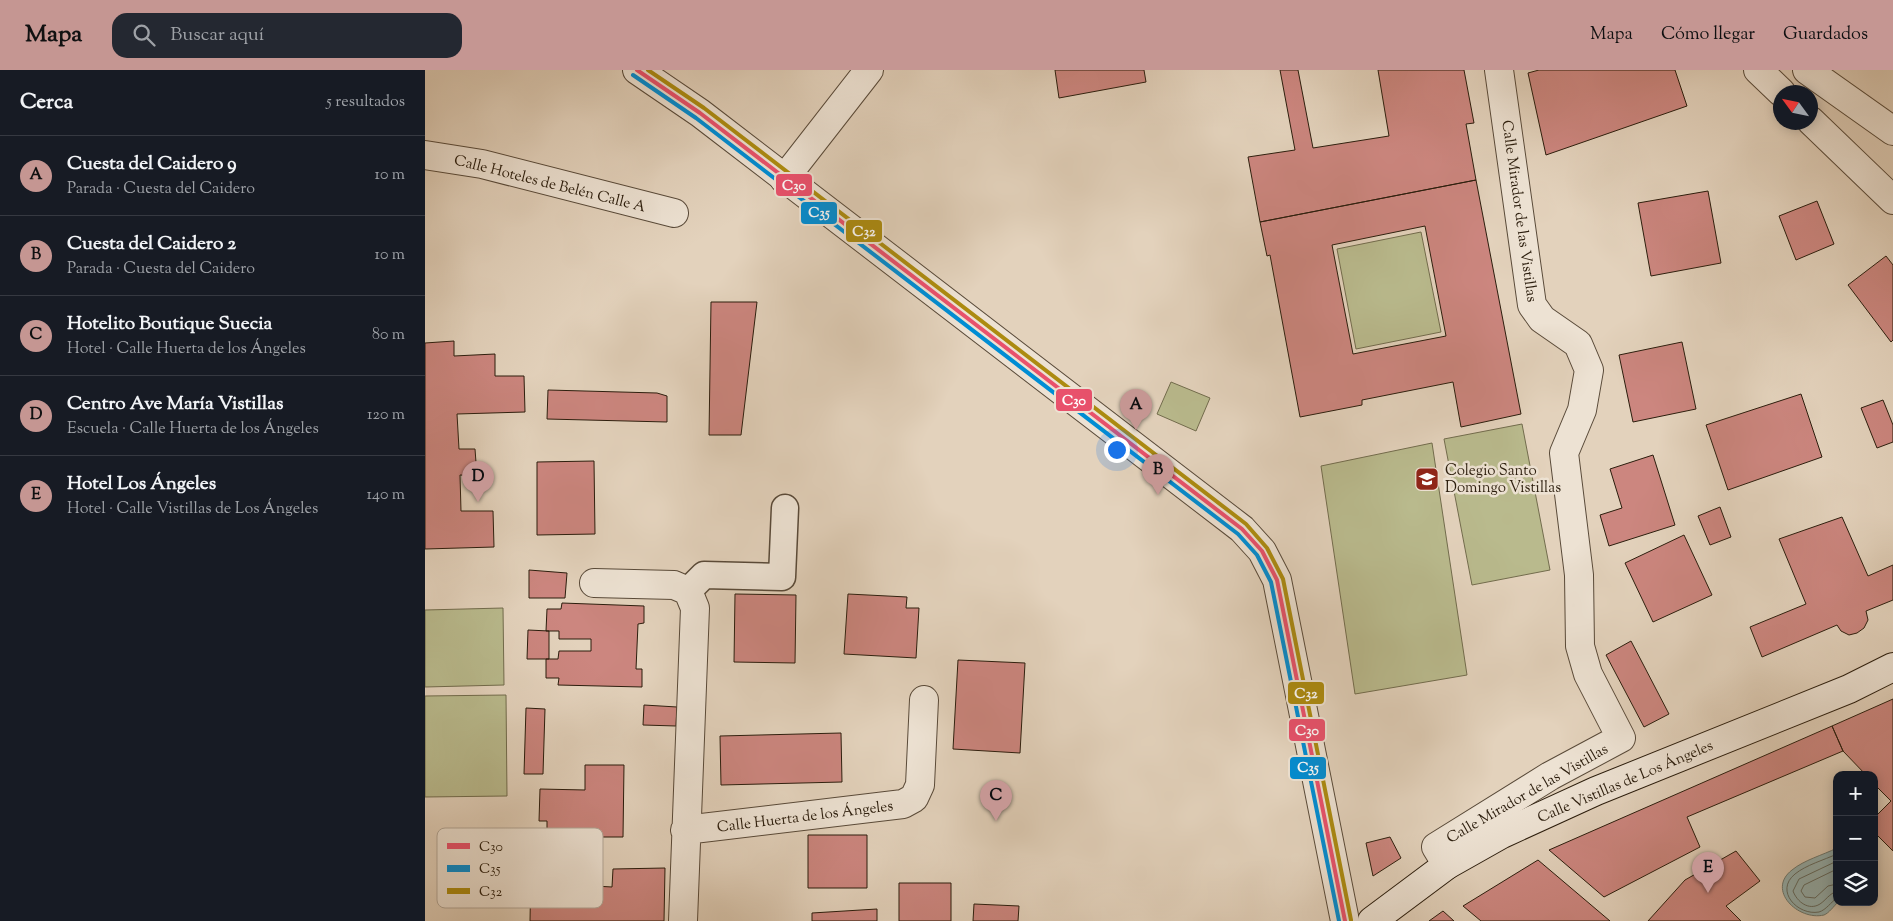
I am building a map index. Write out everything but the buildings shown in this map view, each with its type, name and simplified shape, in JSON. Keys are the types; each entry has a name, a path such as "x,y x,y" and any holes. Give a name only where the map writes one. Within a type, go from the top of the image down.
{"street":[{"path":"637,70 700,113 1242,529 1262,551 1277,580 1345,921"},
{"path":"784,179 869,70"},
{"name":"Calle Mirador de las Vistillas","path":"1447,865 1436,847 1550,776 1621,738 1588,674 1580,646 1579,575 1564,453 1582,410 1589,370 1578,344 1543,320 1532,305 1499,70"},
{"path":"1758,70 1774,85"},
{"path":"1807,70 1893,131"},
{"path":"1818,128 1893,200"},
{"name":"Calle Hoteles de Belén Calle A","path":"425,154 482,164 673,213"},
{"path":"687,591 704,575 782,577 785,508"},
{"path":"594,583 674,585 687,591 695,608 683,921"},
{"name":"Calle Vistillas de Los Ángeles","path":"1372,921 1447,865 1502,834 1596,790 1849,689 1893,667"},
{"name":"Calle Huerta de los Ángeles","path":"685,830 903,804 914,798 920,785 924,700"}],"green space":[{"path":"1421,232 1441,332 1356,349 1337,249"},
{"path":"1171,382 1210,398 1196,431 1157,414"},
{"path":"1522,424 1550,570 1472,585 1444,439"},
{"path":"1432,443 1467,675 1355,694 1321,466"},
{"path":"503,608 504,685 425,687 425,610"},
{"path":"506,695 507,796 425,797 425,696"}],"water":[{"path":"1833,850 1834,906 1824,915 1814,916 1796,909 1784,895 1782,886 1785,878 1802,863"}],"transit line":[{"name":"C30","path":"637,70 700,113 1242,529 1262,551 1277,580 1345,921"},
{"name":"C32","path":"648,70 704,108 1246,524 1267,548 1283,579 1351,920"},
{"name":"C35","path":"633,75 696,118 1238,534 1257,555 1271,582 1339,921"}],"place":[{"name":"Cuesta del Caidero 9","path":"1136,430"},
{"name":"Colegio Santo Domingo Vistillas","path":"1427,479"},
{"name":"Cuesta del Caidero 2","path":"1158,495"},
{"name":"Centro Ave María Vistillas","path":"478,502"},
{"name":"Hotelito Boutique Suecia","path":"996,821"},
{"name":"Hotel Los Ángeles","path":"1708,893"}]}
